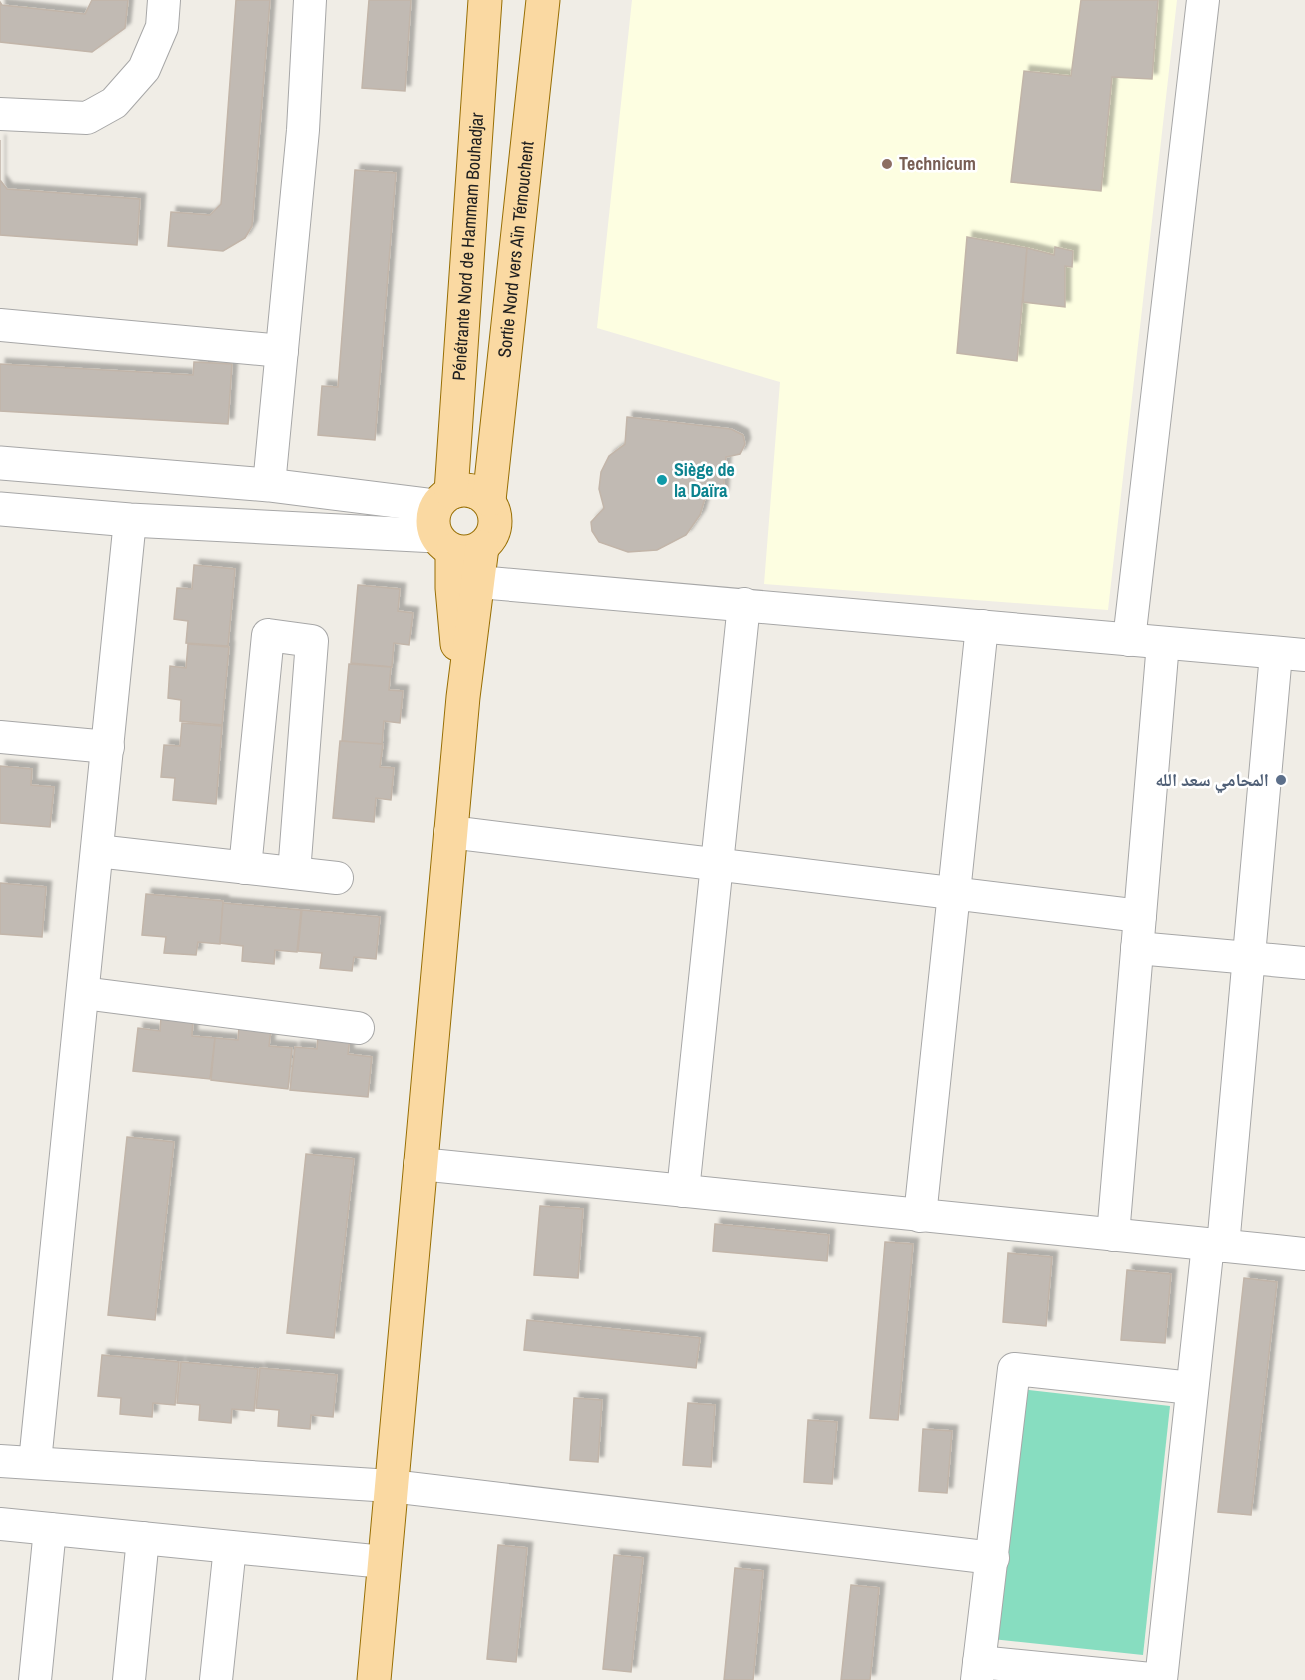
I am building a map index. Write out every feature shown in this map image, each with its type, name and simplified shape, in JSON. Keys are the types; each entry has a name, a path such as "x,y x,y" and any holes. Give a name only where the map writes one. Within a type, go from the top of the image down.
{"main road":[{"name":"Pénétrante Nord de Hammam Bouhadjar","path":"451,526 485,0"},
{"name":"Sortie Nord vers Aïn Témouchent","path":"451,526 489,541 496,525 489,500 543,0"},
{"path":"463,697 452,588 451,526 471,490 489,500"},
{"path":"374,1680 450,832 463,697 479,582 451,526"}],"street":[{"path":"0,114 87,118 114,103 144,69 162,27 164,0"},
{"path":"269,485 303,130 310,0"},
{"path":"1129,640 1203,0"},
{"path":"0,325 282,351"},
{"path":"0,463 269,485 451,526"},
{"path":"0,509 130,520 451,526"},
{"path":"35,1462 130,520"},
{"path":"479,582 1290,654 1248,957 1215,1245 1192,1388 1161,1680 978,1671 1014,1369 1192,1388"},
{"path":"683,1191 744,604"},
{"path":"920,1215 952,893 982,626"},
{"path":"245,868 268,635 312,641 294,873"},
{"path":"1113,1235 1163,643"},
{"path":"0,737 108,747"},
{"path":"450,832 1140,916"},
{"path":"97,851 337,878"},
{"path":"1137,948 1305,963"},
{"path":"83,993 358,1028"},
{"path":"420,1164 1305,1254"},
{"path":"0,1461 391,1486 993,1558"},
{"path":"0,1524 384,1562"},
{"path":"35,1680 50,1529"},
{"path":"129,1680 143,1538"},
{"path":"216,1680 230,1547"}],"shaded area":[{"name":"Technicum","path":"632,0 1177,0 1108,610 764,584 780,382 597,328"}],"green space":[{"path":"1020,1389 1170,1406 1143,1655 992,1639"}],"building":[{"path":"92,0 128,0 125,28 92,52 0,42 0,2 2,5 85,14"},
{"path":"236,0 270,0 252,226 245,238 223,251 168,246 171,212 210,215 221,204"},
{"path":"369,0 411,0 405,91 362,88"},
{"path":"1081,0 1158,0 1152,79 1112,77 1101,191 1011,182 1024,71 1071,76"},
{"path":"355,170 396,173 375,440 318,435 322,386 338,387"},
{"path":"0,180 7,189 140,199 137,245 0,235"},
{"path":"967,237 1027,248 1017,361 957,353"},
{"path":"1055,247 1073,251 1072,267 1065,266 1065,307 1023,302 1027,248 1054,255"},
{"path":"194,362 232,364 228,424 0,411 0,364 193,375"},
{"name":"Siège de la Daïra","path":"627,417 731,429 743,435 745,444 740,454 726,457 723,495 706,495 700,515 686,535 657,550 628,552 599,542 592,531 591,522 604,508 599,489 601,472 609,456 625,444"},
{"path":"194,565 235,569 228,646 186,643 188,621 174,619 177,588 192,589"},
{"path":"358,585 400,589 398,611 413,613 409,645 394,643 392,667 351,663"},
{"path":"188,644 229,647 222,725 180,721 181,700 168,698 170,666 186,668"},
{"path":"349,664 391,667 389,690 403,691 400,723 384,721 382,745 342,741"},
{"path":"182,723 222,726 216,804 173,800 175,778 161,777 164,745 180,746"},
{"path":"340,741 383,744 380,767 394,768 391,800 376,798 374,822 333,818"},
{"path":"0,766 32,769 31,785 54,787 50,827 0,823"},
{"path":"0,883 46,887 42,937 0,934"},
{"path":"146,894 223,901 220,944 198,942 196,955 164,953 166,937 142,935"},
{"path":"223,903 301,910 297,952 275,950 274,964 242,961 243,946 220,943"},
{"path":"302,910 380,917 376,959 354,957 352,971 320,968 322,953 298,951"},
{"path":"161,1017 193,1020 192,1036 215,1038 210,1079 133,1071 138,1028 160,1031"},
{"path":"239,1026 271,1030 269,1046 292,1048 288,1089 211,1080 215,1038 238,1040"},
{"path":"318,1035 350,1038 348,1054 372,1057 368,1097 290,1090 295,1047 317,1049"},
{"path":"127,1137 174,1142 155,1320 108,1315"},
{"path":"306,1154 354,1159 334,1338 287,1333"},
{"path":"540,1206 583,1209 578,1278 534,1275"},
{"path":"715,1224 829,1235 827,1261 713,1251"},
{"path":"885,1242 913,1244 898,1420 870,1418"},
{"path":"1008,1253 1052,1257 1046,1326 1003,1322"},
{"path":"1127,1270 1171,1274 1165,1343 1121,1340"},
{"path":"1244,1278 1277,1282 1251,1515 1218,1512"},
{"path":"527,1320 700,1338 696,1368 524,1350"},
{"path":"102,1355 179,1362 175,1405 153,1403 152,1417 120,1414 121,1398 98,1396"},
{"path":"181,1362 258,1369 254,1411 232,1409 231,1423 199,1420 200,1405 177,1403"},
{"path":"260,1368 337,1375 333,1417 311,1415 310,1429 278,1426 279,1410 256,1408"},
{"path":"574,1398 602,1400 598,1462 570,1460"},
{"path":"688,1403 715,1405 711,1467 683,1465"},
{"path":"808,1420 837,1422 832,1484 804,1482"},
{"path":"923,1429 952,1431 947,1493 919,1491"},
{"path":"498,1545 527,1548 516,1662 487,1659"},
{"path":"614,1555 643,1558 631,1672 603,1669"},
{"path":"735,1568 763,1571 753,1680 724,1680"},
{"path":"851,1585 879,1588 870,1680 841,1680"}],"place":[{"name":"Technicum","path":"887,164"},
{"name":"Siège de la Daïra","path":"662,480"},
{"name":"المحامي سعد الله","path":"1281,780"}]}
